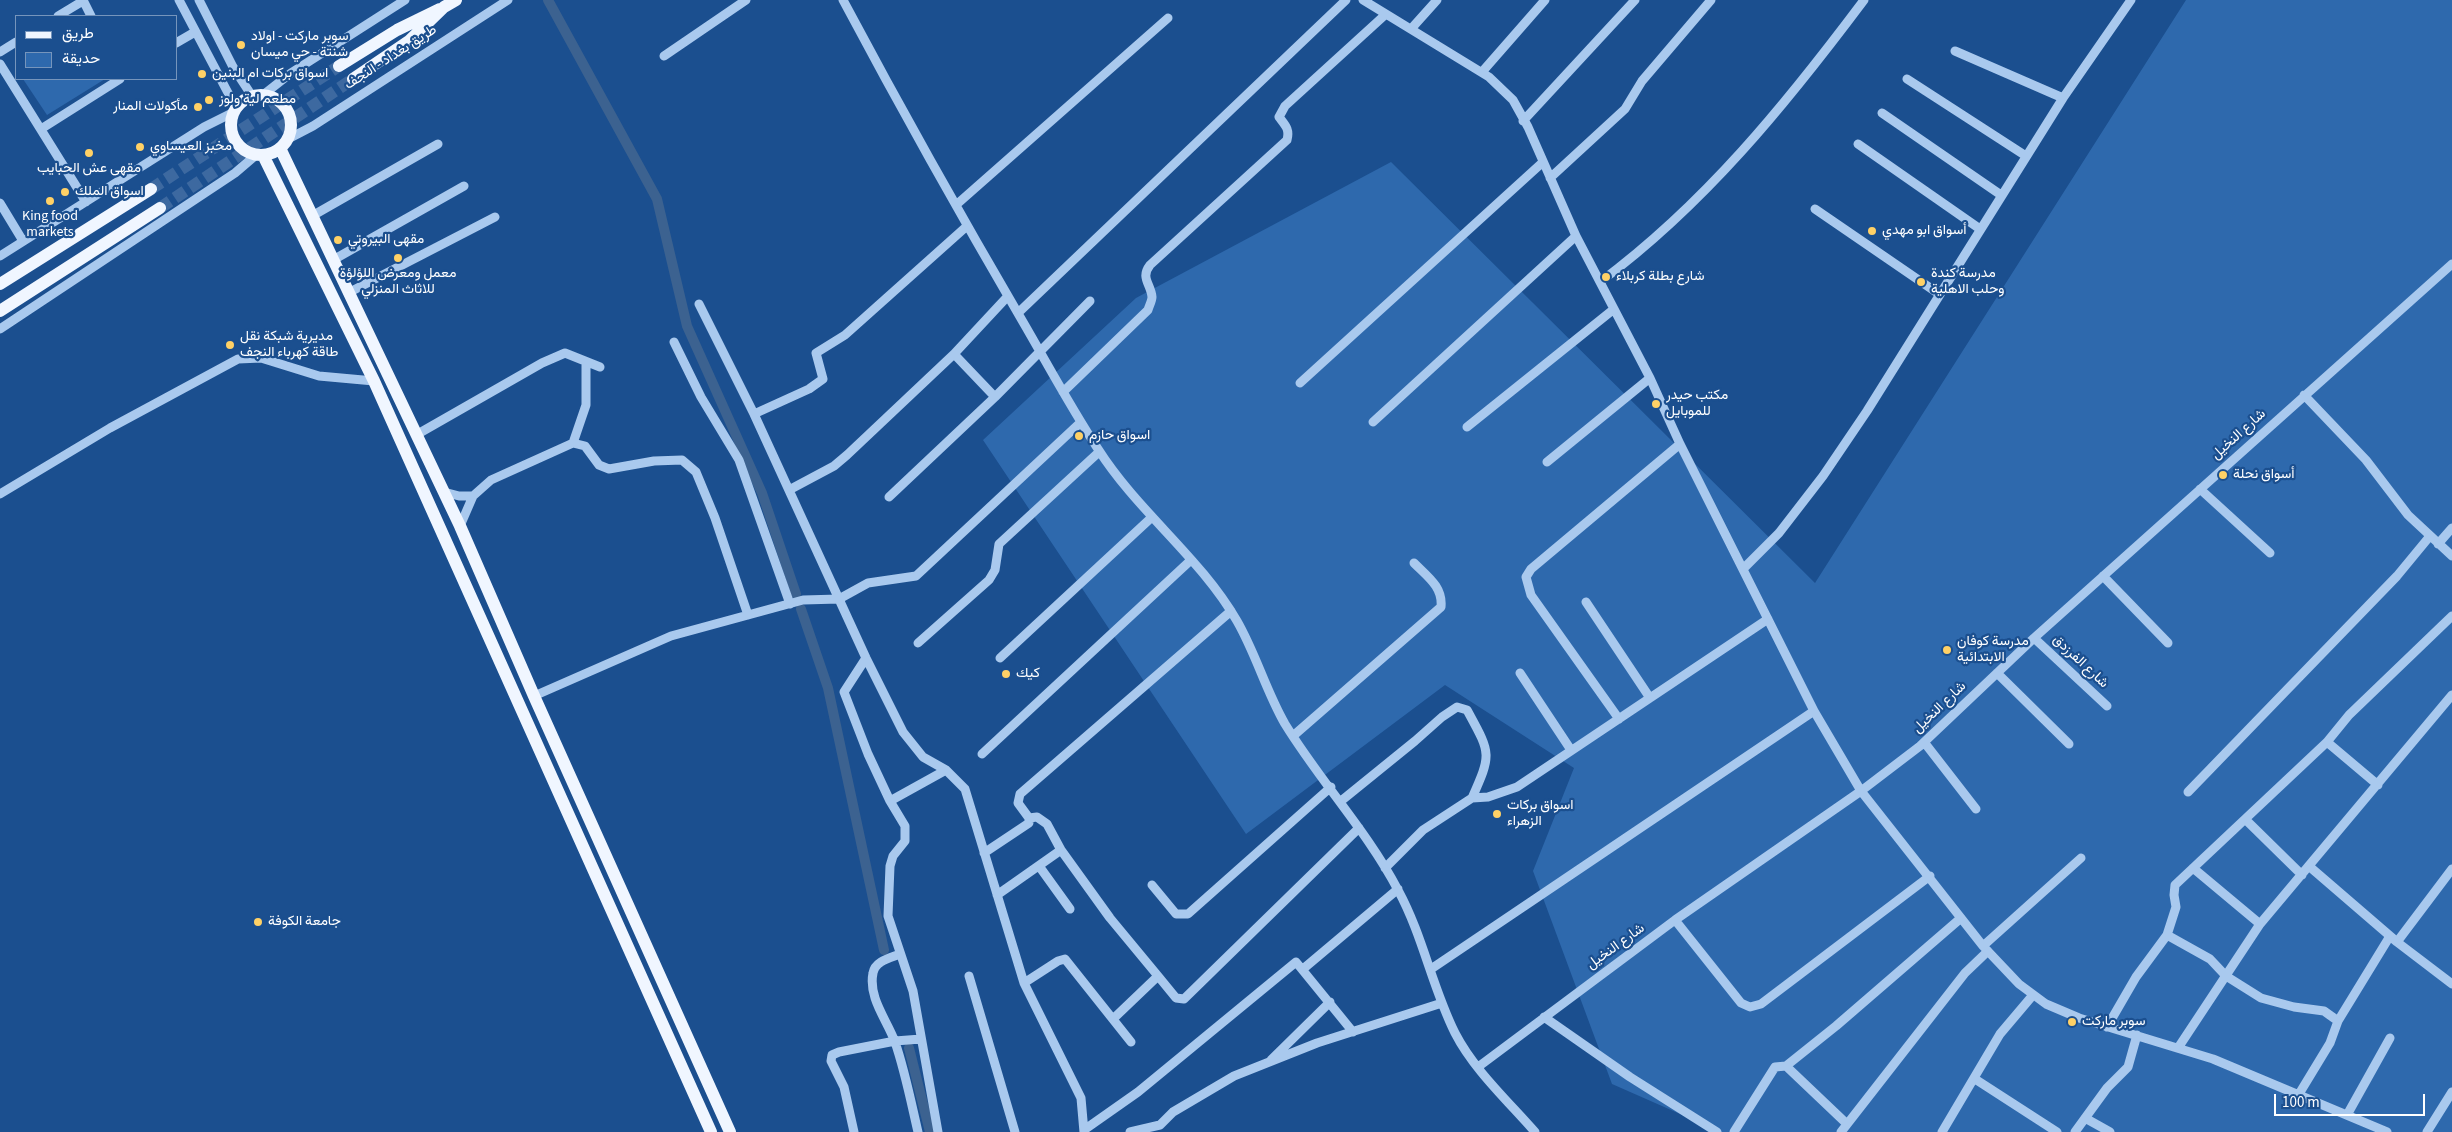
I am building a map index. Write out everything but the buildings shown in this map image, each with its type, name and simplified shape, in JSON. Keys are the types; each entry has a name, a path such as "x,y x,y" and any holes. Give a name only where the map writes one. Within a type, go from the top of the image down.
{"main road":[{"path":"352,79 409,42 444,7 456,0"},
{"name":"طريق بغداد - النجف","path":"339,66 397,30 444,7"},
{"path":"284,144 260,155 245,151 236,142 231,130 235,110 243,101 258,96 276,99 289,113 291,126 284,144 312,216 460,526 534,696 730,1132"},
{"path":"260,155 374,381 711,1132"},
{"path":"0,284 151,190"},
{"path":"0,311 160,208"}],"street":[{"path":"60,15 83,0 90,15"},
{"path":"0,256 204,127 235,110 178,0"},
{"path":"199,0 233,67 258,96 405,0"},
{"name":"طريق بغداد - النجف","path":"284,144 508,0"},
{"path":"664,56 746,0"},
{"path":"844,0 967,226 1099,452 1151,518 1191,560 1231,611 1246,639 1275,707 1293,736 1341,801 1398,889 1417,930 1442,1003 1456,1034 1478,1067 1536,1132"},
{"path":"1018,313 1346,0"},
{"path":"1363,0 1482,72 1513,100 1576,236 1650,378 1680,444 1814,711 1861,791 1986,949 2019,984 2046,1004 2078,1018 2178,1048 2299,1094 2387,1132"},
{"path":"1411,29 1437,0"},
{"path":"1482,72 1545,0"},
{"path":"1523,121 1635,0"},
{"path":"1550,178 1625,109 1642,81 1711,0"},
{"path":"1600,282 1664,231 1718,178 1822,56 1864,0"},
{"path":"1743,568 1779,533 1824,476 1867,411 2063,98 2132,0"},
{"path":"1063,392 1148,310 1152,298 1145,277 1146,270 1150,265 1287,140 1289,133 1279,117 1285,106 1386,14"},
{"path":"956,205 1168,18"},
{"path":"178,42 195,32"},
{"path":"0,52 15,43"},
{"path":"1955,52 2063,98"},
{"path":"0,64 86,202"},
{"path":"1907,79 2026,156"},
{"path":"41,129 118,80"},
{"path":"1882,113 2001,195"},
{"path":"312,216 438,144"},
{"path":"1858,144 1980,229"},
{"path":"0,329 260,155"},
{"path":"1300,383 1543,162"},
{"path":"333,260 464,186"},
{"path":"0,203 23,241"},
{"path":"1815,209 1939,294"},
{"path":"348,293 495,217"},
{"path":"754,414 809,390 823,379 816,353 845,334 967,226"},
{"path":"1373,422 1576,236"},
{"name":"شارع النخيل","path":"1478,1067 1675,920 1861,791 1924,742 2034,638 2304,394 2452,264"},
{"path":"789,490 834,466 954,354 1008,296"},
{"path":"889,497 995,397 1090,301"},
{"path":"699,304 754,414 866,658 903,732 923,757 946,770 964,789 1024,983 1081,1098 1084,1131"},
{"path":"1467,427 1614,309"},
{"path":"674,342 701,397 739,460 790,604"},
{"path":"416,435 542,363 565,353 600,367"},
{"path":"954,354 995,397"},
{"path":"0,494 110,428 238,359 261,358 319,376 374,381"},
{"path":"573,443 586,405 586,362"},
{"path":"1547,462 1650,378"},
{"path":"2304,394 2366,460 2408,515 2452,556"},
{"path":"534,696 671,636 803,600 839,599 868,583 916,576 1081,422"},
{"path":"460,526 473,496 491,480 573,443 585,446 599,465 609,469 654,461 682,460 696,472 715,518 748,615"},
{"path":"1619,719 1531,595 1526,577 1531,569 1680,444"},
{"path":"918,643 989,580 995,570 998,544 1099,452"},
{"path":"2200,488 2270,553"},
{"path":"444,492 459,496 473,496"},
{"path":"1000,658 1151,518"},
{"path":"2438,544 2452,528"},
{"path":"2188,792 2397,576 2430,536"},
{"path":"982,754 1191,560"},
{"path":"1293,736 1440,607 1438,587 1414,563"},
{"path":"2103,576 2168,643"},
{"path":"1586,602 1650,698"},
{"path":"984,853 1027,826 1028,818 1018,804 1020,794 1231,611"},
{"path":"2107,1026 2136,977 2168,934 2176,907 2175,885 2327,742 2350,715 2452,616"},
{"path":"1385,868 1423,830 1472,798 1488,797 1517,787 1768,620"},
{"name":"شارع الفرزدق","path":"2034,638 2107,706"},
{"path":"866,658 844,692 856,727 890,801 905,826 905,841 892,856 890,866 888,916 913,991 938,1132"},
{"path":"1520,673 1571,750"},
{"path":"1997,673 2069,744"},
{"path":"2178,1048 2260,924 2452,695"},
{"path":"1341,801 1442,717 1457,708 1467,710 1485,742 1488,763 1472,798"},
{"path":"1431,969 1814,711"},
{"path":"1924,742 1976,809"},
{"path":"2327,742 2378,785"},
{"path":"890,801 946,770"},
{"path":"1152,885 1176,914 1188,914 1331,787"},
{"path":"1028,818 1037,817 1047,824 1061,850 1110,918 1176,998 1184,999 1359,828"},
{"path":"2246,820 2302,875"},
{"path":"997,895 1061,850"},
{"path":"1841,1132 1965,973 1986,949 2081,858"},
{"path":"1039,866 1070,909"},
{"path":"2310,866 2394,939 2452,984"},
{"path":"2193,868 2260,924"},
{"path":"2299,1094 2330,1043 2338,1021 2394,939 2452,869"},
{"path":"1675,920 1741,1003 1750,1007 1762,1004 1930,876"},
{"path":"1303,968 1398,889"},
{"path":"1734,1132 1775,1067 1786,1066 1836,1026 1961,918"},
{"path":"2168,934 2210,959 2226,976 2261,998 2294,1007 2324,1011 2338,1021"},
{"path":"900,954 878,963 873,971 873,984 878,1007 895,1041 918,1132"},
{"path":"1024,983 1058,961 1065,960 1131,1042"},
{"path":"1084,1131 1138,1092 1296,962 1303,968 1353,1032"},
{"path":"970,976 1015,1132"},
{"path":"1113,1019 1158,976"},
{"path":"1942,1132 2000,1034 2033,995"},
{"path":"1267,1063 1330,1002"},
{"path":"1130,1132 1160,1129 1173,1112 1234,1076 1317,1042 1442,1003"},
{"path":"1544,1017 1630,1077 1717,1132"},
{"path":"2075,1132 2107,1088 2128,1067 2137,1035"},
{"path":"2347,1116 2390,1038"},
{"path":"854,1132 844,1086 831,1061 832,1055 895,1041 921,1039"},
{"path":"1786,1066 1847,1124"},
{"path":"1975,1079 2057,1132"},
{"path":"2427,1132 2452,1092"},
{"path":"2085,1118 2110,1132"}],"green space":[{"path":"2186,0 2452,0 2452,1132 1721,1132 1612,1084 1533,871 1574,768 1445,685 1246,834 983,440 1136,298 1391,162 1815,583"},
{"path":"24,80 103,80 47,115"}],"waterway":[{"path":"548,0 657,199 687,326 762,493 796,594"},
{"path":"801,609 828,688 884,950"},
{"path":"909,1048 930,1132"}],"tunnel":[{"path":"151,189 339,66"},
{"path":"160,208 353,79"}],"place":[{"name":"سوبر ماركت - اولاد شنتة - حي ميسان","path":"241,45"},
{"name":"اسواق بركات ام البنين","path":"202,74"},
{"name":"مطعم لية ولوز","path":"209,100"},
{"name":"مأكولات المنار","path":"198,107"},
{"name":"مخبز العيساوي","path":"140,147"},
{"name":"مقهى عش الحبايب","path":"89,153"},
{"name":"اسواق الملك","path":"65,192"},
{"name":"King food markets","path":"50,201"},
{"name":"أسواق ابو مهدي","path":"1872,231"},
{"name":"مقهى البيروتي","path":"338,240"},
{"name":"معمل ومعرض اللؤلؤة للاثاث المنزلي","path":"398,258"},
{"name":"شارع بطلة كربلاء","path":"1606,277"},
{"name":"مدرسة كندة وحلب الاهلية","path":"1921,282"},
{"name":"مديرية شبكة نقل طاقة كهرباء النجف","path":"230,345"},
{"name":"مكتب حيدر للموبايل","path":"1656,404"},
{"name":"اسواق حازم","path":"1079,436"},
{"name":"أسواق نحلة","path":"2223,475"},
{"name":"مدرسة كوفان الابتدائية","path":"1947,650"},
{"name":"كيك","path":"1006,674"},
{"name":"اسواق بركات الزهراء","path":"1497,814"},
{"name":"جامعة الكوفة","path":"258,922"},
{"name":"سوبر ماركت","path":"2072,1022"}]}
